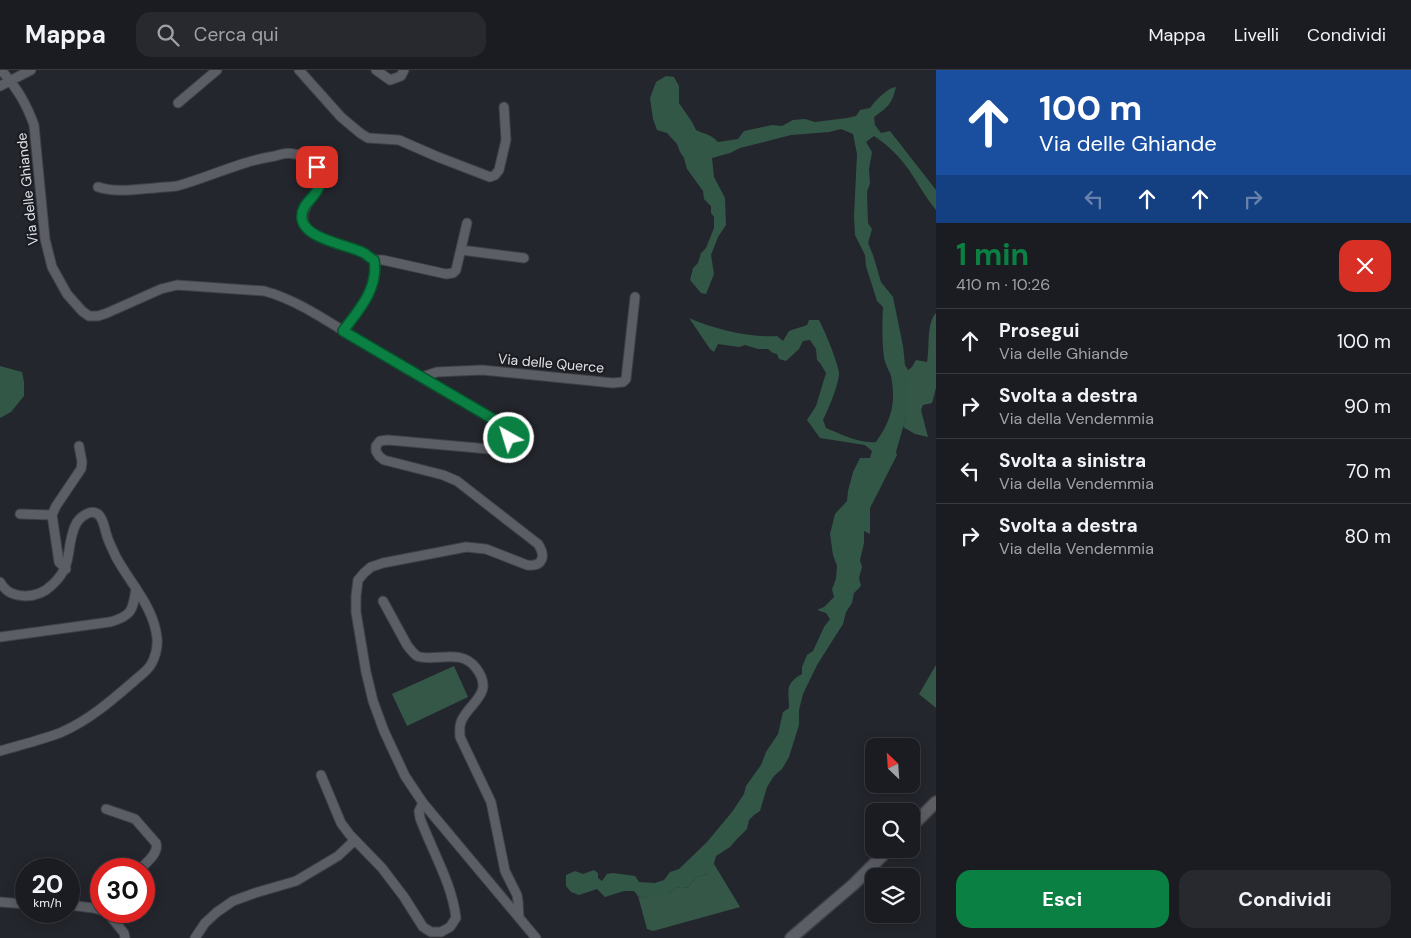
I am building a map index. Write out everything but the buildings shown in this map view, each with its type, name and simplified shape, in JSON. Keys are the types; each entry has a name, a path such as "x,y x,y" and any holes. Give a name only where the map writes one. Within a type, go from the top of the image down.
{"main road":[{"path":"920,818 936,802"},
{"path":"791,938 854,884 880,858"}],"street":[{"name":"Via delle Ghiande","path":"1,70 20,93 28,107 34,125 45,239 52,267 68,294 82,311 89,316 107,313 161,289 177,285 231,288 276,294 290,300 505,426 509,438 504,444 489,449 388,440 380,441 376,446 376,451 384,460 443,475 457,481 538,544 542,550 543,557 534,566 486,549 466,546 383,563 371,567 358,580 356,612 373,701 384,731 405,776 423,803"},
{"path":"0,86 31,70"},
{"path":"178,103 217,70"},
{"path":"299,70 341,117 368,138 399,140 490,177 496,175 499,170 506,140 504,106"},
{"path":"376,70 390,80 401,76 404,70"},
{"path":"98,187 127,190 176,186 261,158 294,154 310,160 317,167 321,176 320,186 308,202 302,219 307,228 315,235 364,253 374,260 382,260 446,274 453,273 456,270 467,223"},
{"path":"461,250 524,258"},
{"path":"343,331 366,301 375,278 374,260"},
{"name":"Via delle Querce","path":"422,377 437,372 482,370 613,383 623,382 626,379 634,297"},
{"path":"66,569 59,562 52,514 81,469 82,462 79,446"},
{"path":"0,582 6,590 14,595 27,596 47,590 60,578 66,569 75,527 79,519 85,514 96,513 101,517 116,557 150,613 158,640 156,655 150,667 97,712 60,733 0,751"},
{"path":"20,514 52,514"},
{"path":"0,637 118,620 133,607 136,588"},
{"path":"383,600 410,650 416,655 464,659 476,667 481,676 483,686 481,694 461,720 460,738 491,802 506,871 517,895 519,918"},
{"path":"321,775 341,823 382,868 423,927 431,932 441,932 450,927 456,918 449,888 420,818 419,811 423,803 536,938"},
{"path":"106,809 135,819 156,843 156,851 150,858"},
{"path":"195,938 204,923 233,901 296,881 338,856 355,840"},
{"path":"0,902 15,903"},
{"path":"115,923 124,933 125,938"}],"green space":[{"path":"666,76 674,77 679,86 679,103 696,130 718,142 738,139 744,131 772,125 782,126 793,120 805,119 815,122 856,116 860,110 870,108 885,92 896,87 889,105 874,117 875,125 881,133 890,131 936,190 936,210 909,170 893,151 874,136 866,142 872,152 869,169 870,183 867,192 868,223 872,229 868,243 881,282 893,297 905,365 911,375 906,385 906,417 896,452 897,455 870,508 870,534 864,531 864,543 860,560 862,567 859,578 861,586 854,593 843,624 817,665 803,694 799,710 799,725 789,757 767,787 760,811 749,820 747,829 730,847 716,856 713,867 707,874 697,877 687,888 677,887 664,895 657,897 650,895 646,898 638,896 634,891 624,891 605,897 597,889 579,895 571,892 566,886 566,875 575,871 583,874 594,870 602,881 607,874 613,873 635,876 639,882 655,883 664,880 670,872 679,869 707,842 744,794 746,786 761,765 766,752 778,734 783,712 789,708 788,692 790,685 792,681 802,674 802,667 807,655 813,651 824,627 830,619 826,613 817,610 824,607 834,597 832,589 836,579 837,566 833,555 830,534 835,514 847,501 853,472 860,458 870,458 872,451 865,445 820,438 807,420 816,406 826,373 817,360 816,349 810,340 803,341 799,349 786,361 779,359 777,354 768,349 758,349 745,345 739,347 718,344 714,352 689,318 732,332 755,336 777,336 783,341 789,331 807,325 809,320 819,320 839,371 835,392 823,420 826,428 838,433 857,440 876,442 886,426 893,403 891,376 883,352 883,307 877,301 866,266 865,255 855,235 857,154 853,134 841,129 829,132 791,135 740,148 712,158 714,177 725,198 726,225 718,237 711,255 714,274 706,294 701,293 690,280 693,268 706,248 714,228 714,217 711,213 711,206 704,199 703,191 687,169 677,144 667,133 657,130 653,119 650,98 656,82"},
{"path":"936,313 936,388 932,403 923,405 921,410 928,437 915,434 903,427 906,417 906,385 910,375 908,370 916,360 927,362 931,323"},
{"path":"0,366 22,372 24,396 11,412 0,418"},
{"path":"936,665 936,708 919,694"},
{"path":"454,666 468,697 407,726 392,694"},
{"path":"714,864 740,907 653,931 647,929 638,896 646,898 650,895 669,893 677,888 687,888 697,877 707,874"}],"route":[{"path":"317,167 321,176 320,186 308,202 302,219 307,228 315,235 364,253 374,260 375,278 366,301 343,331 505,426 509,438"}]}
